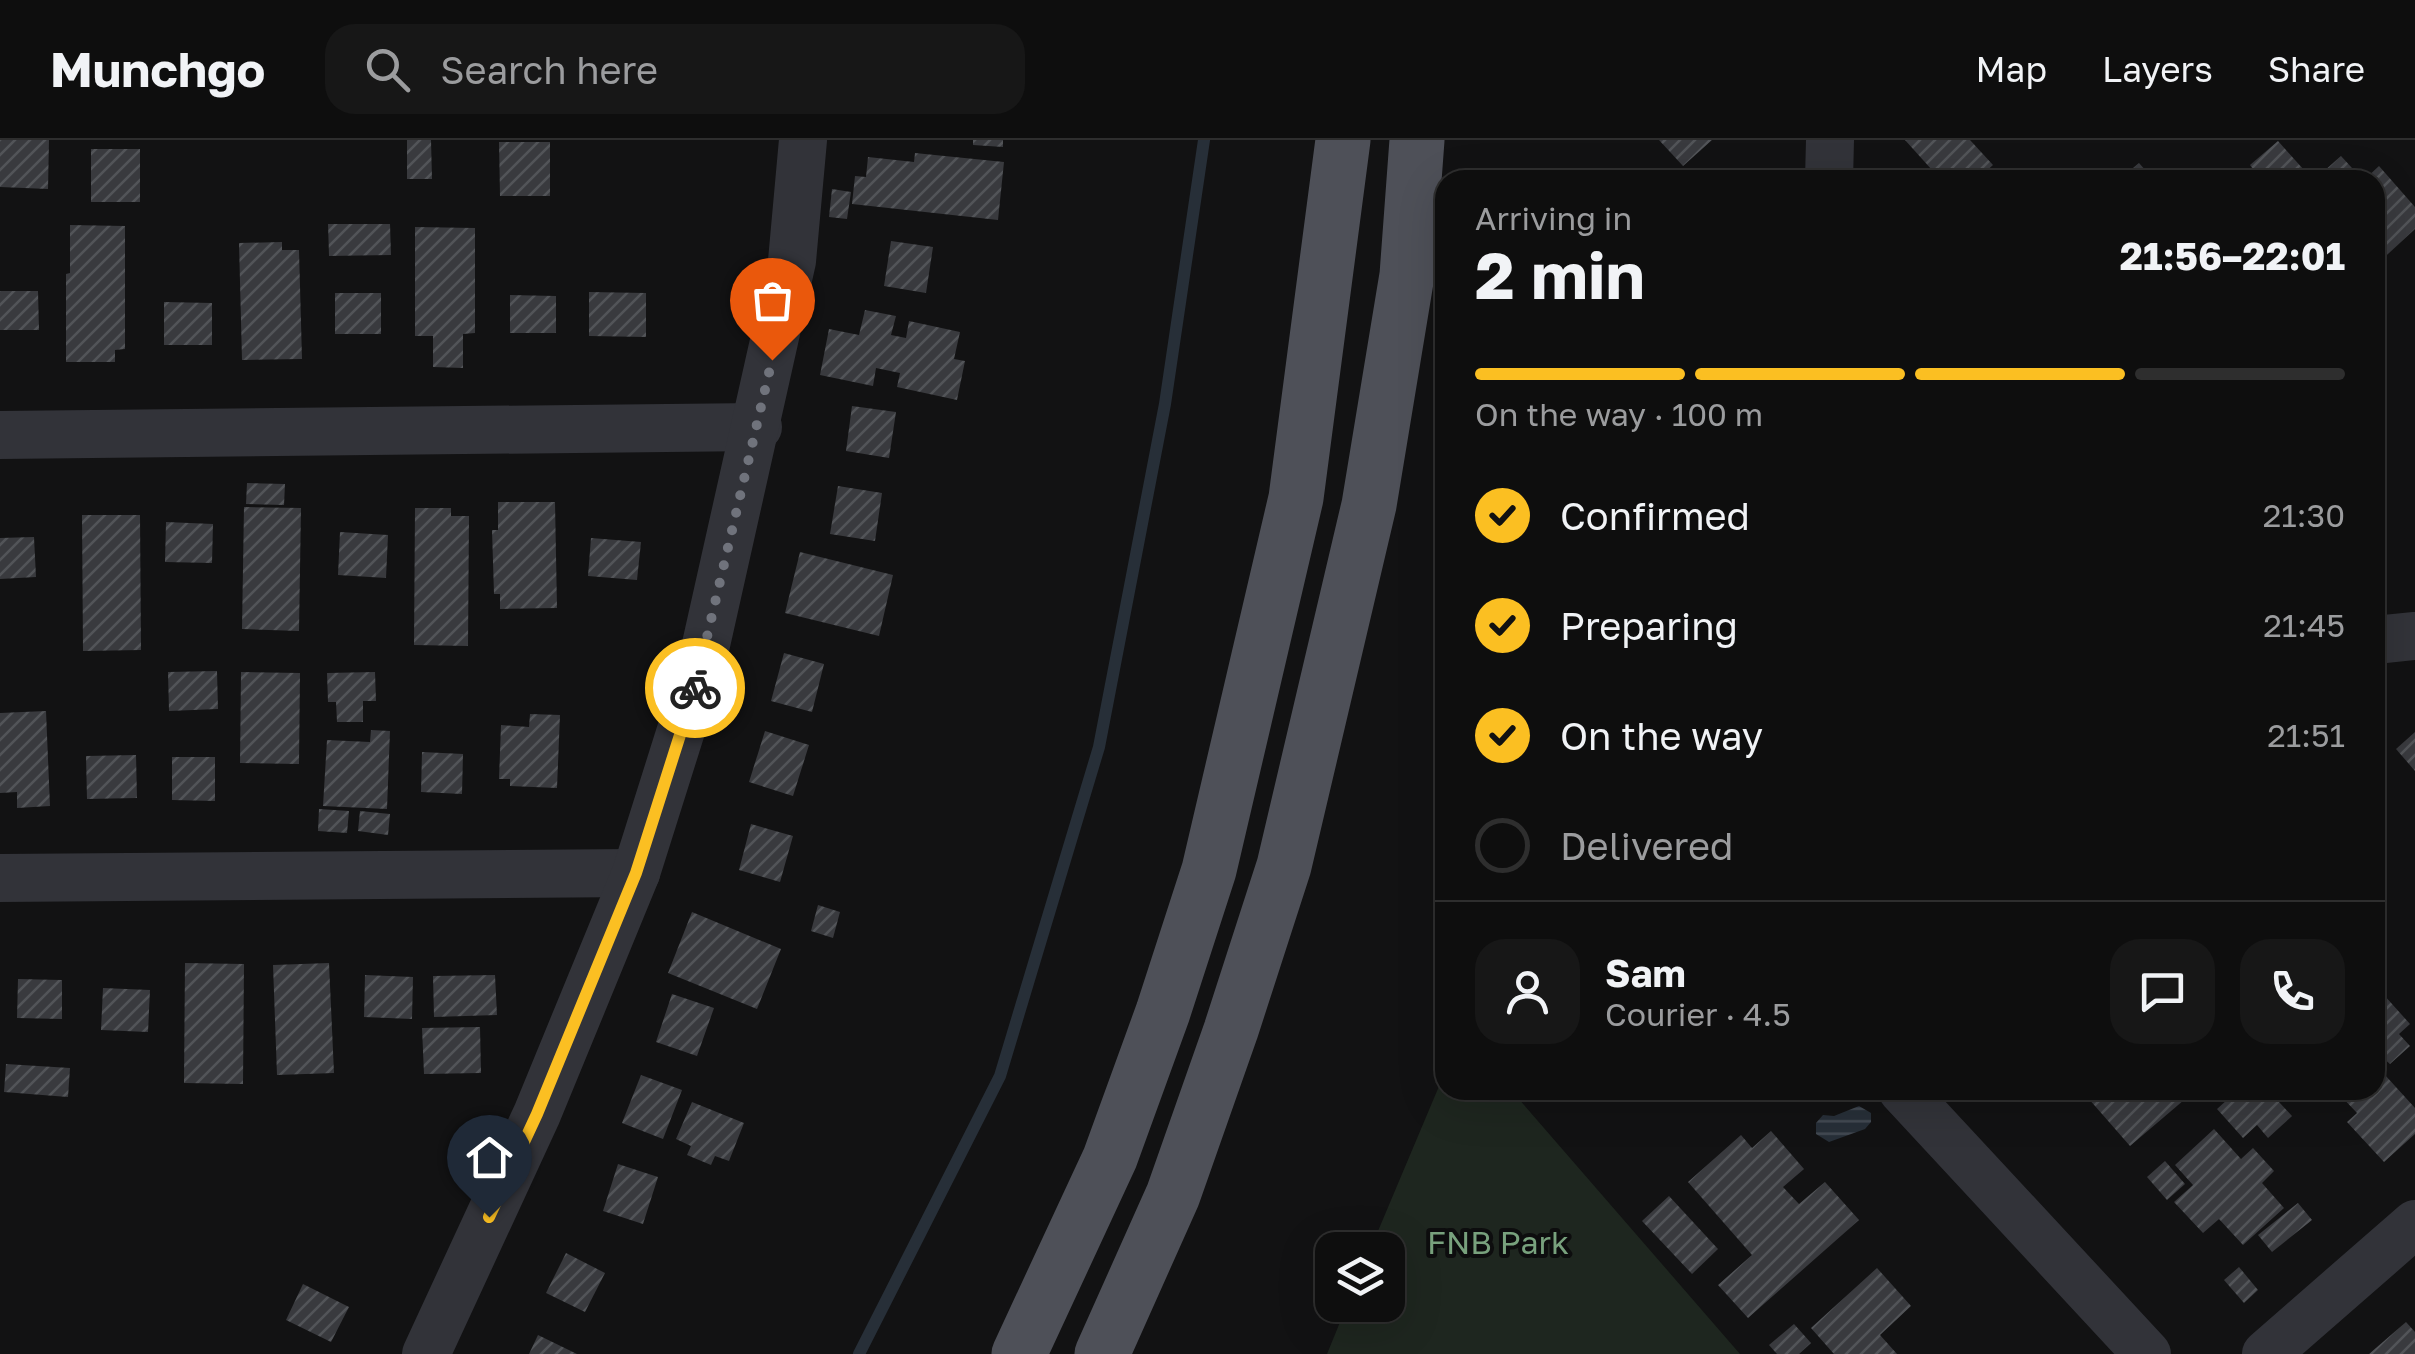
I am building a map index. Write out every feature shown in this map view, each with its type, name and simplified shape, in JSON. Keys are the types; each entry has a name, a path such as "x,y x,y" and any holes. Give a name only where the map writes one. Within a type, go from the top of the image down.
{"main road":[{"path":"1018,1354 1110,1158 1209,870 1296,498 1344,140"},
{"path":"1102,1354 1173,1194 1284,866 1370,504 1407,274 1417,140"}],"street":[{"path":"426,1354 537,1114 636,873 701,667 792,262 803,140"},
{"path":"1828,170 1830,140"},
{"path":"0,435 758,427"},
{"path":"2385,639 2415,636"},
{"path":"0,878 636,873"},
{"path":"1911,1100 2146,1354"},
{"path":"2266,1354 2415,1224"}],"green space":[{"name":"FNB Park","path":"1435,1096 1435,1100 1520,1100 1740,1354 1327,1354 1340,1322 1405,1322 1405,1232 1378,1232"}],"shaded area":[{"path":"1859,1106 1871,1113 1871,1122 1865,1129 1829,1142 1816,1134 1816,1123 1823,1115 1834,1116"}],"building":[{"path":"0,140 49,140 48,189 0,187"},
{"path":"407,140 431,140 432,179 407,179"},
{"path":"973,140 1003,140 1003,147 973,145"},
{"path":"1659,140 1712,140 1683,166"},
{"path":"1905,140 1970,140 1993,165 1987,170 1932,170"},
{"path":"2278,141 2304,170 2254,170 2250,165"},
{"path":"499,142 550,142 550,196 500,196"},
{"path":"91,149 140,149 140,202 91,202"},
{"path":"915,153 1004,162 998,220 852,204 855,176 866,177 868,157 914,162"},
{"path":"2341,156 2354,170 2325,170"},
{"path":"2385,173 2415,207 2415,229 2385,257"},
{"path":"832,189 851,192 847,219 829,217"},
{"path":"328,224 390,224 391,255 329,256"},
{"path":"70,225 125,226 125,349 115,350 115,362 66,362"},
{"path":"415,227 475,228 475,333 463,334 463,368 433,367 433,336 415,336"},
{"path":"891,241 933,247 926,293 884,286"},
{"path":"282,242 282,250 299,250 302,359 242,360 239,243"},
{"path":"0,291 38,291 39,330 0,330"},
{"path":"589,292 646,293 646,337 589,336"},
{"path":"335,293 381,293 381,334 335,334"},
{"path":"510,295 556,296 556,333 510,333"},
{"path":"164,302 212,303 212,345 164,345"},
{"path":"865,310 896,316 891,335 906,338 909,321 960,332 954,359 965,361 957,400 897,387 900,373 876,368 873,386 820,375 829,329 859,335"},
{"path":"852,406 896,412 889,458 846,451"},
{"path":"247,483 285,484 284,505 246,504"},
{"path":"838,486 882,493 875,541 830,534"},
{"path":"498,502 555,502 557,608 500,609 500,594 494,594 492,530 498,530"},
{"path":"244,507 301,508 299,631 242,629"},
{"path":"415,508 451,508 451,516 469,516 468,646 414,645"},
{"path":"82,515 140,515 141,650 83,651"},
{"path":"166,522 213,524 212,563 165,562"},
{"path":"340,532 388,535 386,578 338,575"},
{"path":"34,537 36,577 0,579 0,538"},
{"path":"591,538 641,542 637,580 588,576"},
{"path":"800,552 893,575 879,636 785,613"},
{"path":"784,653 824,664 812,712 771,701"},
{"path":"217,671 218,709 169,711 168,672"},
{"path":"241,672 300,673 299,764 240,763"},
{"path":"375,672 376,701 363,701 363,722 337,722 336,702 328,702 327,673"},
{"path":"46,711 50,806 17,808 17,792 0,793 0,713"},
{"path":"530,714 560,715 557,788 510,786 510,779 499,779 501,725 529,727"},
{"path":"371,730 390,731 387,809 323,806 327,740 370,742"},
{"path":"765,731 809,745 793,796 749,782"},
{"path":"2415,732 2415,771 2396,749"},
{"path":"422,752 463,754 462,794 421,792"},
{"path":"136,755 137,798 87,799 86,756"},
{"path":"172,757 215,757 215,801 172,800"},
{"path":"319,809 349,811 347,833 318,831"},
{"path":"360,811 390,814 388,835 358,831"},
{"path":"751,824 793,836 780,882 739,870"},
{"path":"818,905 840,912 833,938 811,931"},
{"path":"692,912 781,949 757,1009 668,973"},
{"path":"185,963 244,964 243,1084 184,1083"},
{"path":"329,963 334,1073 277,1075 273,965"},
{"path":"365,975 413,977 412,1019 364,1017"},
{"path":"495,975 497,1015 434,1017 433,976"},
{"path":"18,979 62,980 62,1019 17,1018"},
{"path":"103,988 150,990 148,1032 101,1030"},
{"path":"672,994 714,1008 697,1056 656,1042"},
{"path":"2385,996 2410,1024 2399,1034 2410,1046 2390,1064 2385,1060"},
{"path":"480,1027 481,1073 424,1074 422,1028"},
{"path":"6,1064 70,1068 68,1097 4,1092"},
{"path":"641,1075 682,1090 663,1139 622,1123"},
{"path":"2385,1075 2415,1108 2415,1134 2384,1162 2347,1122 2357,1113 2345,1100 2385,1100"},
{"path":"2090,1100 2184,1100 2130,1146"},
{"path":"2227,1100 2277,1100 2292,1116 2268,1138 2257,1125 2243,1138 2217,1109"},
{"path":"692,1102 744,1123 729,1161 715,1156 711,1165 687,1155 691,1146 676,1139"},
{"path":"2214,1129 2241,1159 2253,1148 2274,1171 2262,1183 2284,1208 2243,1245 2219,1219 2203,1233 2174,1202 2193,1185 2175,1165"},
{"path":"1771,1131 1804,1169 1783,1187 1799,1204 1825,1182 1859,1220 1748,1318 1718,1285 1752,1255 1688,1182 1741,1135 1752,1148"},
{"path":"2165,1161 2185,1184 2167,1200 2147,1177"},
{"path":"618,1164 658,1177 643,1224 603,1211"},
{"path":"1669,1196 1718,1249 1692,1274 1642,1221"},
{"path":"2298,1203 2312,1220 2272,1252 2258,1235"},
{"path":"566,1253 605,1273 585,1312 546,1293"},
{"path":"2239,1267 2258,1290 2244,1303 2224,1280"},
{"path":"1877,1268 1911,1306 1880,1335 1897,1354 1834,1354 1811,1328"},
{"path":"303,1284 349,1307 331,1342 286,1320"},
{"path":"2406,1322 2415,1332 2415,1354 2369,1354"},
{"path":"1794,1324 1811,1343 1799,1354 1777,1354 1769,1345"},
{"path":"538,1335 577,1354 529,1354"}],"waterway":[{"path":"859,1354 1000,1076 1099,747 1165,404 1204,140"}],"way so far":[{"path":"695,688 772,360"}],"route":[{"path":"489,1217 537,1114 636,873 695,688"}]}
